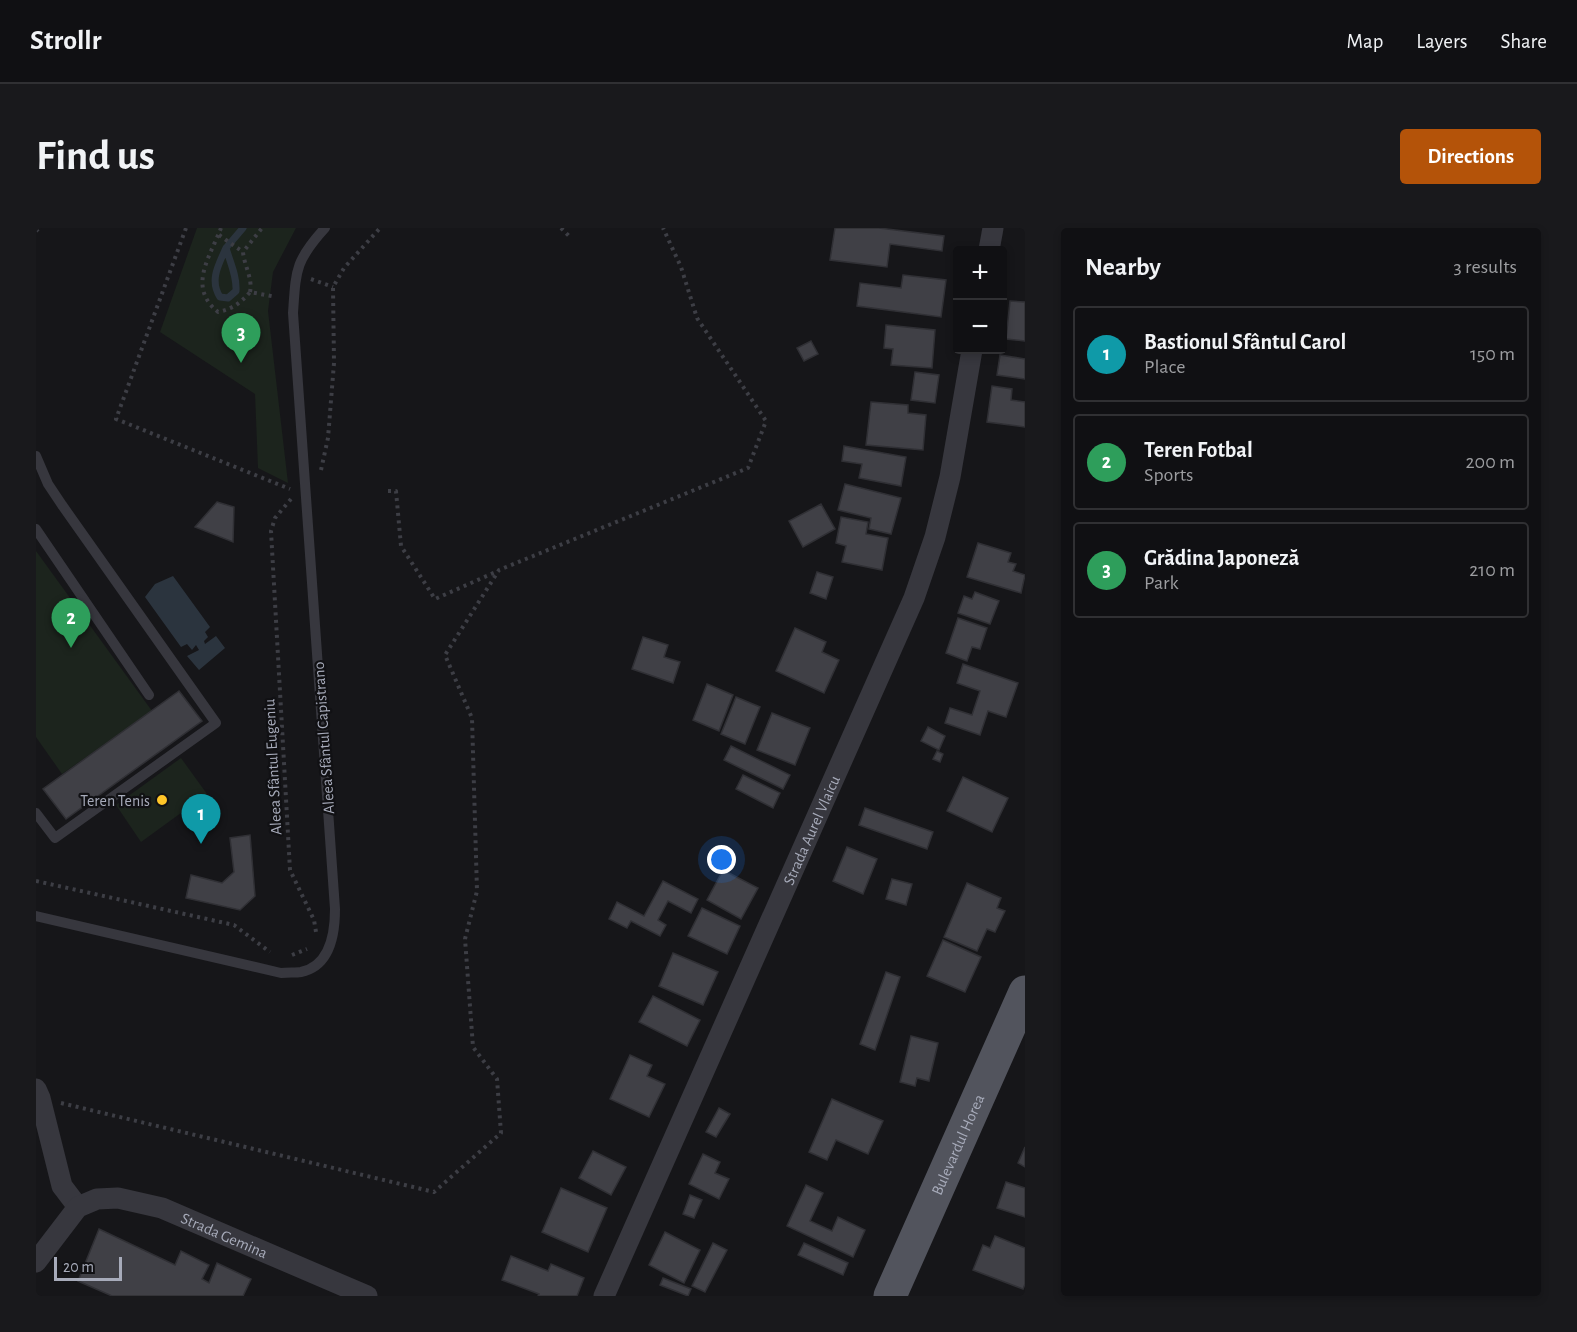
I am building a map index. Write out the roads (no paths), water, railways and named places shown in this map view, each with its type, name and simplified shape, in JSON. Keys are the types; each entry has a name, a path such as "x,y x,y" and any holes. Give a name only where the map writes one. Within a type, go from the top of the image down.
{"main road":[{"name":"Bulevardul Horea","path":"890,1296 1025,992"}],"street":[{"path":"990,246 993,228"},
{"name":"Strada Aurel Vlaicu","path":"604,1296 914,598 935,537 950,477 971,354"},
{"path":"36,1262 78,1208 62,1186 38,1094"},
{"name":"Strada Gemina","path":"78,1208 97,1199 118,1198 162,1208 367,1296"}],"lane":[{"name":"Aleea Sfântul Capistrano","path":"36,916 281,973 302,972 320,962 330,946 335,930 335,909 293,313 296,273 303,254 325,228"},
{"path":"36,456 48,484 62,505 216,723 55,838 36,813"},
{"path":"36,529 149,695"}],"waterway":[{"path":"226,248 216,272 215,284 220,297 228,298 236,291 236,285 226,248 243,228"}],"place":[{"name":"Grădina Japoneză","path":"241,363"},
{"name":"Teren Fotbal","path":"71,648"},
{"name":"Teren Tenis","path":"162,800"},
{"name":"Bastionul Sfântul Carol","path":"201,844"}]}
